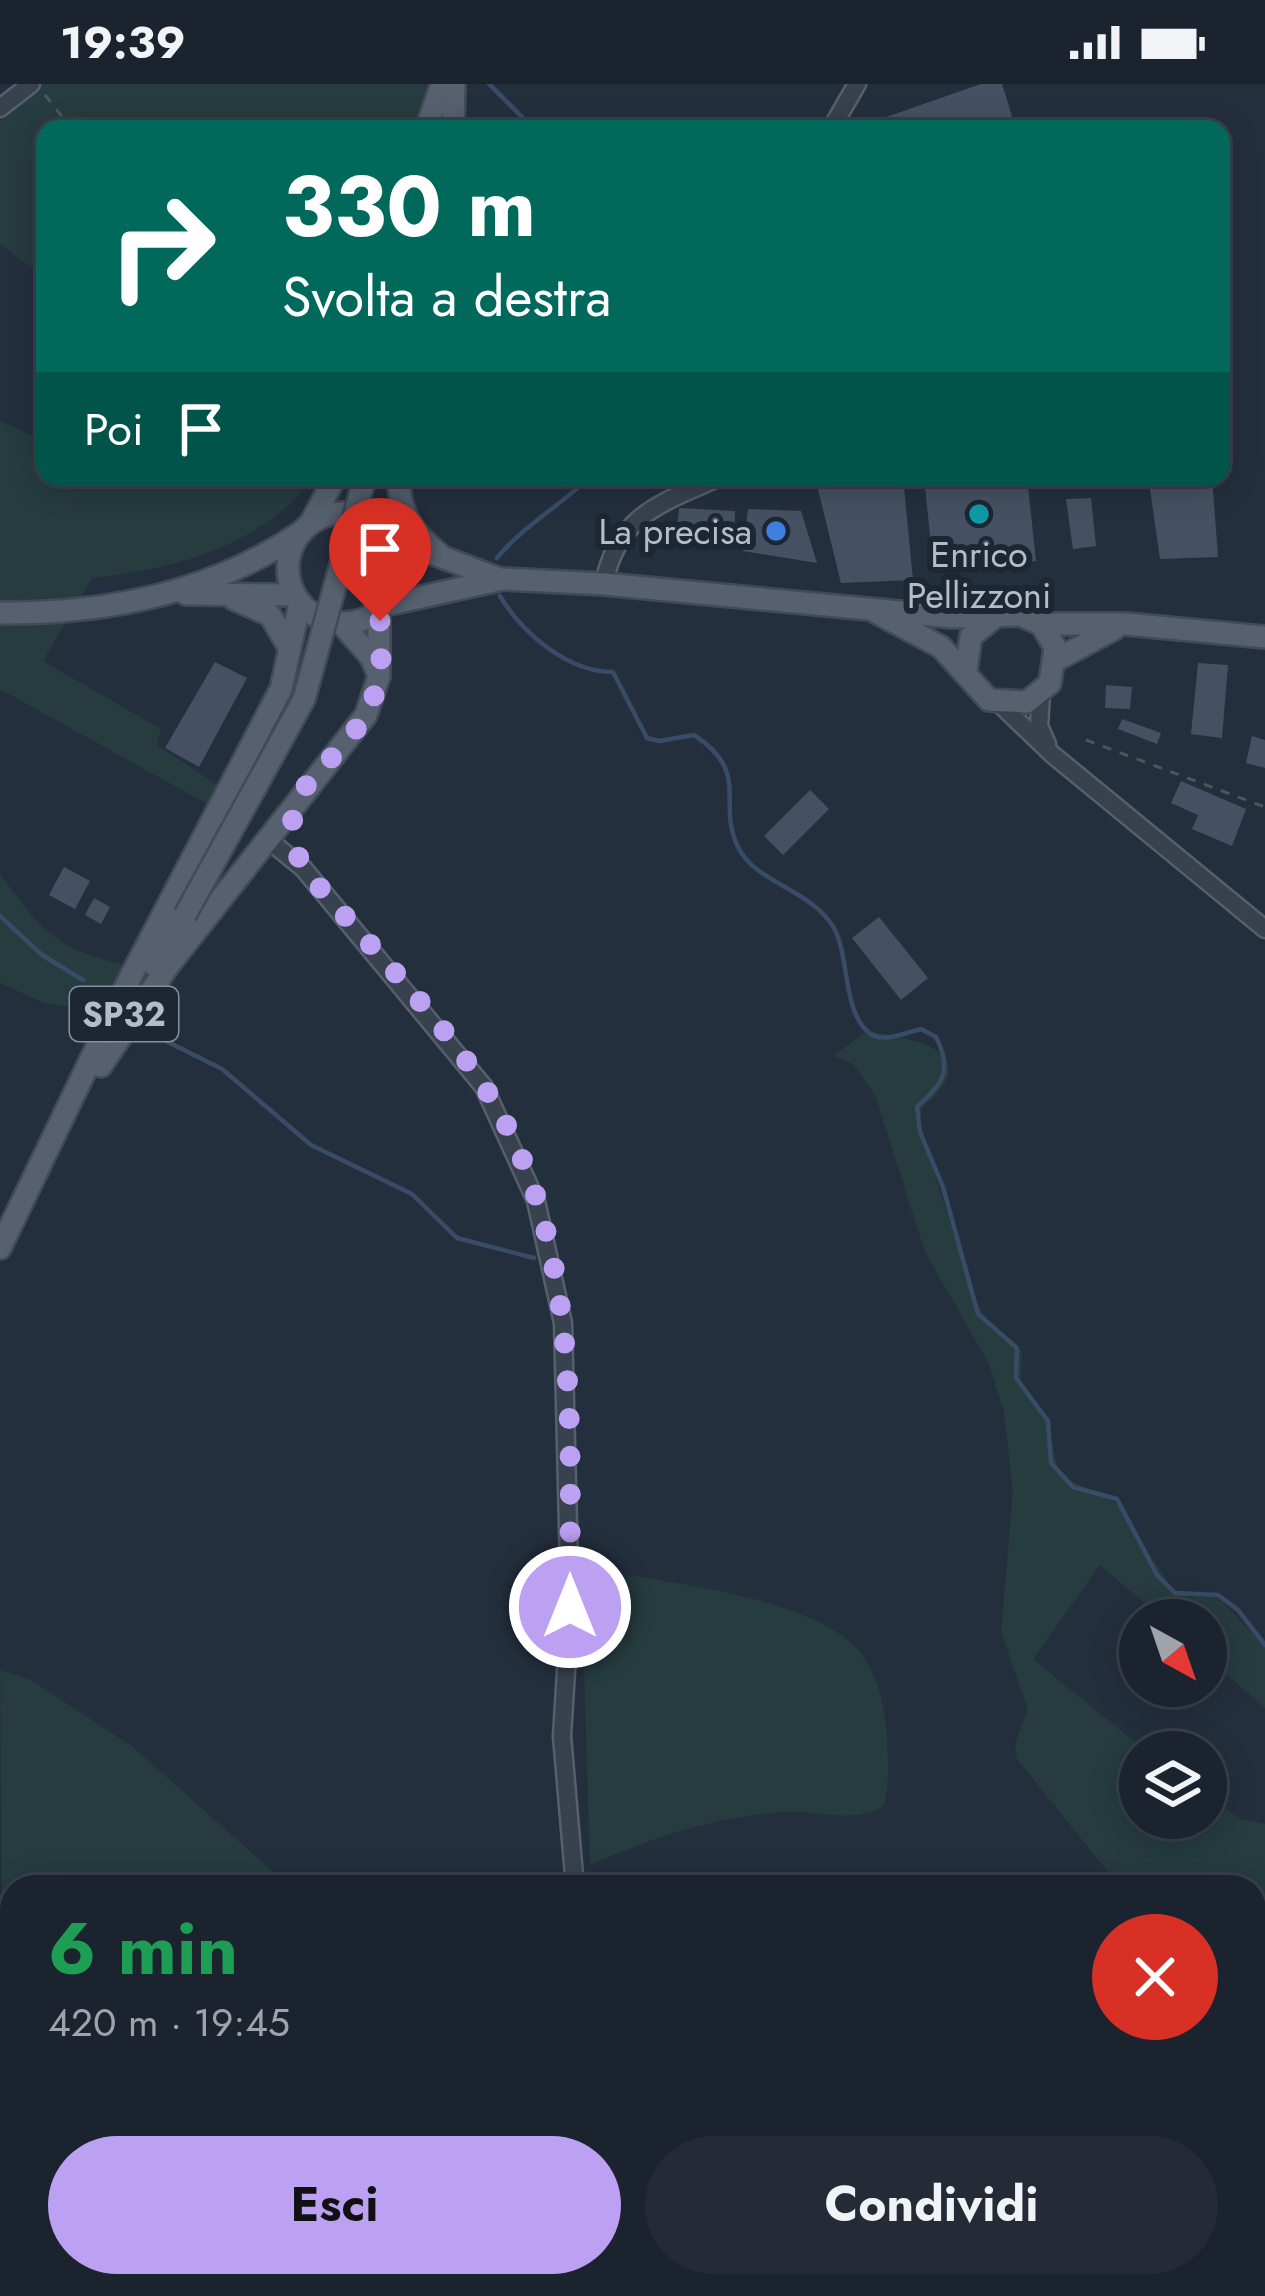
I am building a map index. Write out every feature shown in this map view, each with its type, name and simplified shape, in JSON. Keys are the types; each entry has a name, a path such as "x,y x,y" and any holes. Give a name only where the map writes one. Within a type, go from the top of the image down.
{"main road":[{"path":"431,120 448,84"},
{"path":"441,120 448,84"},
{"path":"448,84 452,120"},
{"path":"67,1117 130,978 275,701 290,649 297,599 288,559 330,486"},
{"name":"SP32","path":"0,1248 67,1117 304,699 363,486"},
{"path":"67,1117 168,966 366,715 379,676 382,608 399,569 386,533 388,486"},
{"path":"399,486 398,505 422,540 454,565"},
{"path":"167,595 244,565 305,528 352,513 454,565 503,579 870,609 1020,615 1041,624 1126,624 1265,637"},
{"path":"340,623 503,579"},
{"path":"216,593 270,615 290,649"},
{"path":"0,614 109,607 167,595 297,599 318,617 340,623 362,645 379,676"},
{"path":"870,609 940,646 966,670 979,692 1000,704 1016,705 1041,694 1056,660 1081,642 1126,624"},
{"path":"966,670 971,636 996,616"},
{"path":"1041,624 1056,660"}],"street":[{"path":"0,108 34,84"},
{"path":"836,120 856,84"},
{"path":"604,584 610,553 649,508 699,486"},
{"path":"1041,694 1039,726 1053,755"},
{"path":"1000,704 1053,755 1265,929"},
{"path":"293,802 289,828 303,868"},
{"path":"266,838 303,868 484,1088 536,1201 554,1263 563,1323 569,1427 570,1607 562,1736 573,1875"}],"path":[{"path":"34,84 65,120"},
{"path":"1086,740 1265,807"}],"green space":[{"path":"31,84 435,84 423,120 36,120 36,271 0,244 0,108"},
{"path":"0,421 36,438 36,486 306,486 269,521 214,550 154,569 92,578 43,661 161,729 157,745 222,788 211,806 0,689"},
{"path":"0,874 53,935 83,952 127,965 102,1012 44,1003 0,983"},
{"path":"867,1031 924,1044 947,1061 949,1073 922,1108 919,1126 976,1302 990,1324 1022,1351 1021,1382 1047,1419 1059,1475 1118,1504 1175,1593 1219,1599 1140,1599 1100,1565 1033,1659 1121,1731 1119,1839 1227,1839 1227,1809 1241,1819 1265,1824 1265,1875 1110,1875 1017,1759 1015,1744 1028,1709 1001,1632 1013,1491 1004,1413 989,1364 925,1252 875,1095 853,1064 833,1056"},
{"path":"581,1567 757,1600 792,1610 848,1640 866,1661 882,1700 888,1765 884,1805 862,1814 782,1812 732,1819 659,1838 590,1865"},
{"path":"1227,1607 1265,1645 1265,1708 1227,1675"},
{"path":"0,1670 31,1680 133,1747 277,1875 2,1875"}],"building":[{"path":"981,84 1002,84 1013,120 878,120"},
{"path":"817,486 904,486 913,580 841,583"},
{"name":"Enrico Pellizzoni","path":"925,486 1028,486 1036,561 983,567 984,550 932,554"},
{"path":"1150,486 1213,486 1218,557 1160,559"},
{"path":"1091,498 1096,546 1073,549 1066,499"},
{"path":"679,508 735,511 734,548 676,543"},
{"name":"La precisa","path":"748,509 801,511 817,563 743,551"},
{"path":"215,662 247,678 199,767 165,748"},
{"path":"1198,663 1228,665 1222,738 1191,734"},
{"path":"1106,685 1132,687 1130,709 1105,708"},
{"path":"1122,719 1161,733 1157,744 1118,729"},
{"path":"1252,736 1265,740 1265,768 1246,763"},
{"path":"1181,781 1246,809 1232,846 1192,829 1198,815 1171,803"},
{"path":"810,790 829,809 783,855 764,836"},
{"path":"64,867 90,881 75,909 49,895"},
{"path":"94,898 110,907 101,924 85,915"},
{"path":"879,917 928,978 901,1000 852,938"}],"waterway":[{"path":"489,84 525,120"},
{"path":"497,558 579,486"},
{"path":"500,596 548,648 580,665 613,672 647,738 659,741 694,735 712,749 728,775 732,831 738,847 757,870 811,904 834,928 854,1010 868,1032 887,1037 921,1029 936,1037 944,1059 943,1076 917,1107 920,1132 943,1187 978,1314 1017,1348 1016,1378 1048,1421 1051,1463 1073,1487 1117,1499 1157,1575 1175,1593 1218,1595 1238,1610 1265,1645"},
{"path":"0,916 42,955 83,980"},
{"path":"152,1034 222,1069 311,1145 412,1194 457,1238 534,1258"}],"place":[{"name":"Enrico Pellizzoni","path":"979,514"},
{"name":"La precisa","path":"776,531"}],"route":[{"path":"380,621 376,692 366,715 293,802 291,840 303,868 484,1088 505,1124 536,1201 554,1263 563,1323 570,1607"}]}
